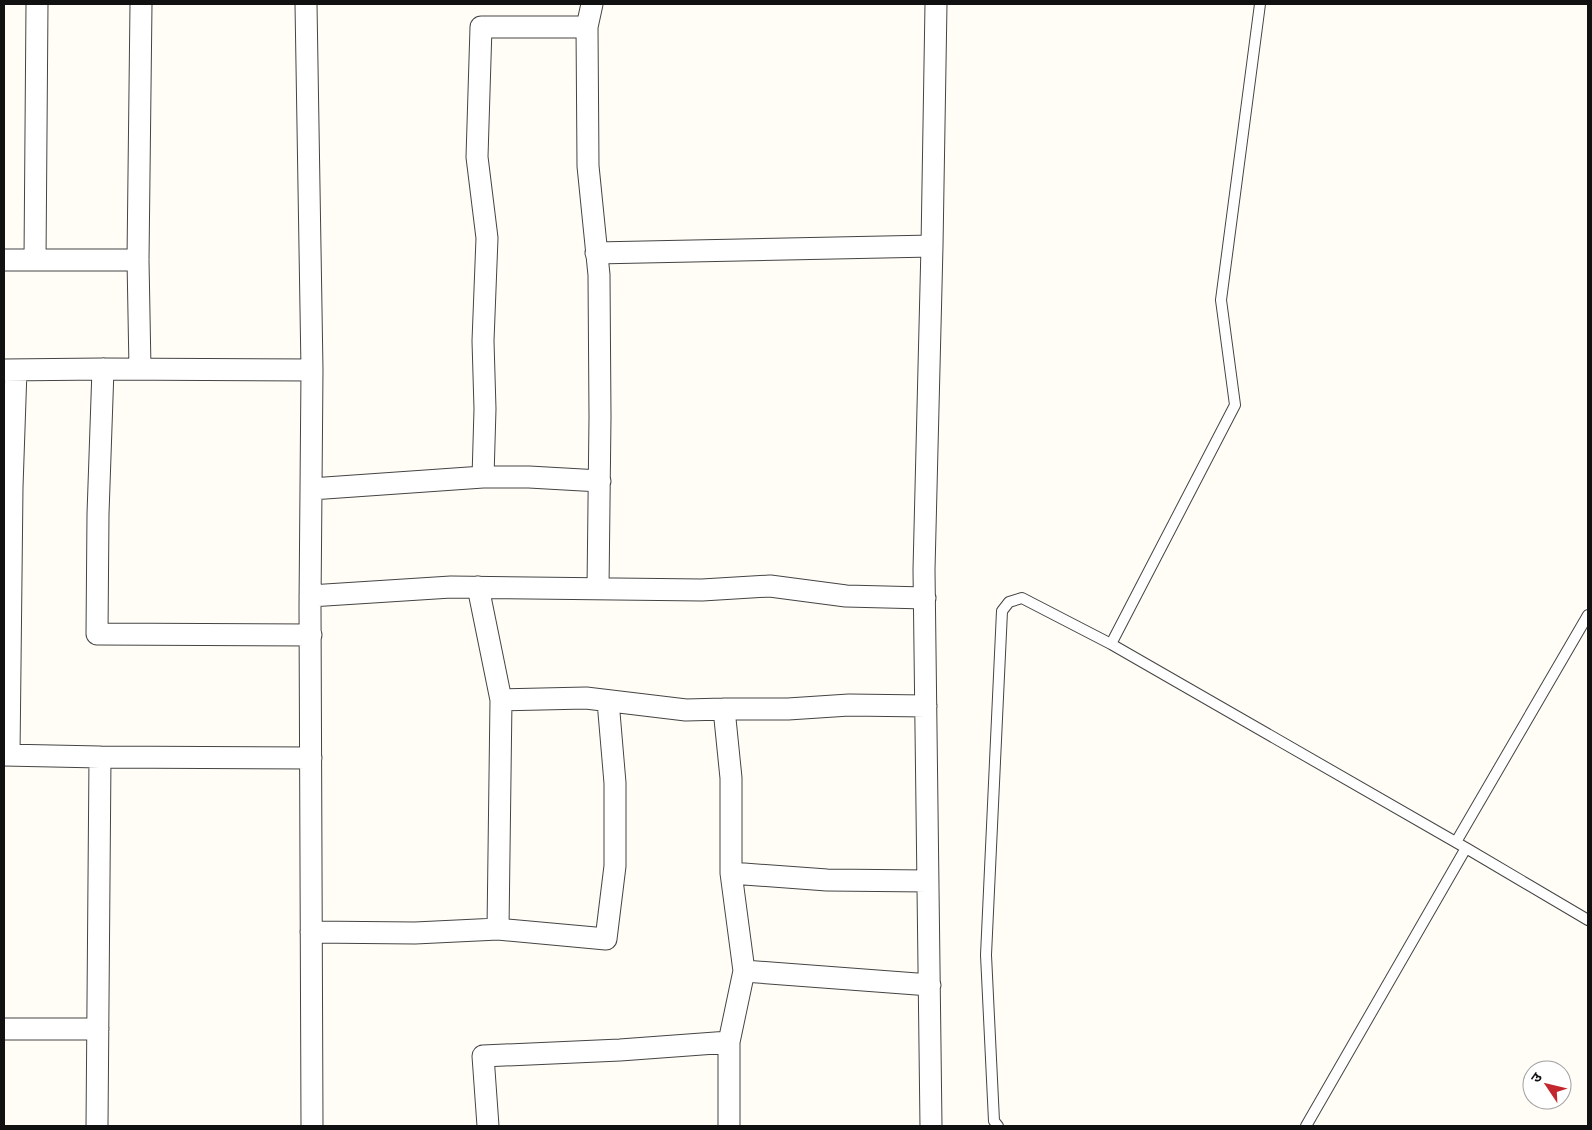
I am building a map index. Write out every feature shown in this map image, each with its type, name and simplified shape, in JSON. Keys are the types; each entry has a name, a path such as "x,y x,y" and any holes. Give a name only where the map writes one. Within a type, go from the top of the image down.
{"street":[{"path":"34,260 37,4"},
{"path":"140,369 138,260 141,4"},
{"path":"306,4 312,370 310,596 312,1126"},
{"path":"592,4 587,27 588,166 598,274 600,481 598,589"},
{"path":"931,1126 924,560 936,4"},
{"path":"483,476 487,238 477,156 481,27 587,27"},
{"path":"596,253 932,246"},
{"path":"4,260 138,260"},
{"path":"103,369 98,514 97,634 311,636"},
{"path":"311,758 6,755 10,370 312,370"},
{"path":"311,489 483,476 600,481"},
{"path":"310,596 451,587 702,590 770,586 846,596 925,598"},
{"path":"478,587 501,700 498,929"},
{"path":"501,700 586,698 686,710 788,709 849,705 926,706"},
{"path":"311,932 415,934 498,929 606,939 615,866 615,782 608,701"},
{"path":"724,709 731,778 731,873 744,971 729,1042 729,1126"},
{"path":"96,1126 100,757"},
{"path":"731,873 827,880 928,881"},
{"path":"744,971 930,985"},
{"path":"4,1029 98,1029"},
{"path":"488,1126 483,1056 620,1050 729,1042"}],"lane":[{"path":"1111,644 1235,405 1221,300 1260,4"},
{"path":"998,1126 994,1121 986,955 1002,611 1009,602 1022,598 1111,644 1588,920"},
{"path":"1456,842 1588,615"},
{"path":"1306,1126 1466,848"}]}
